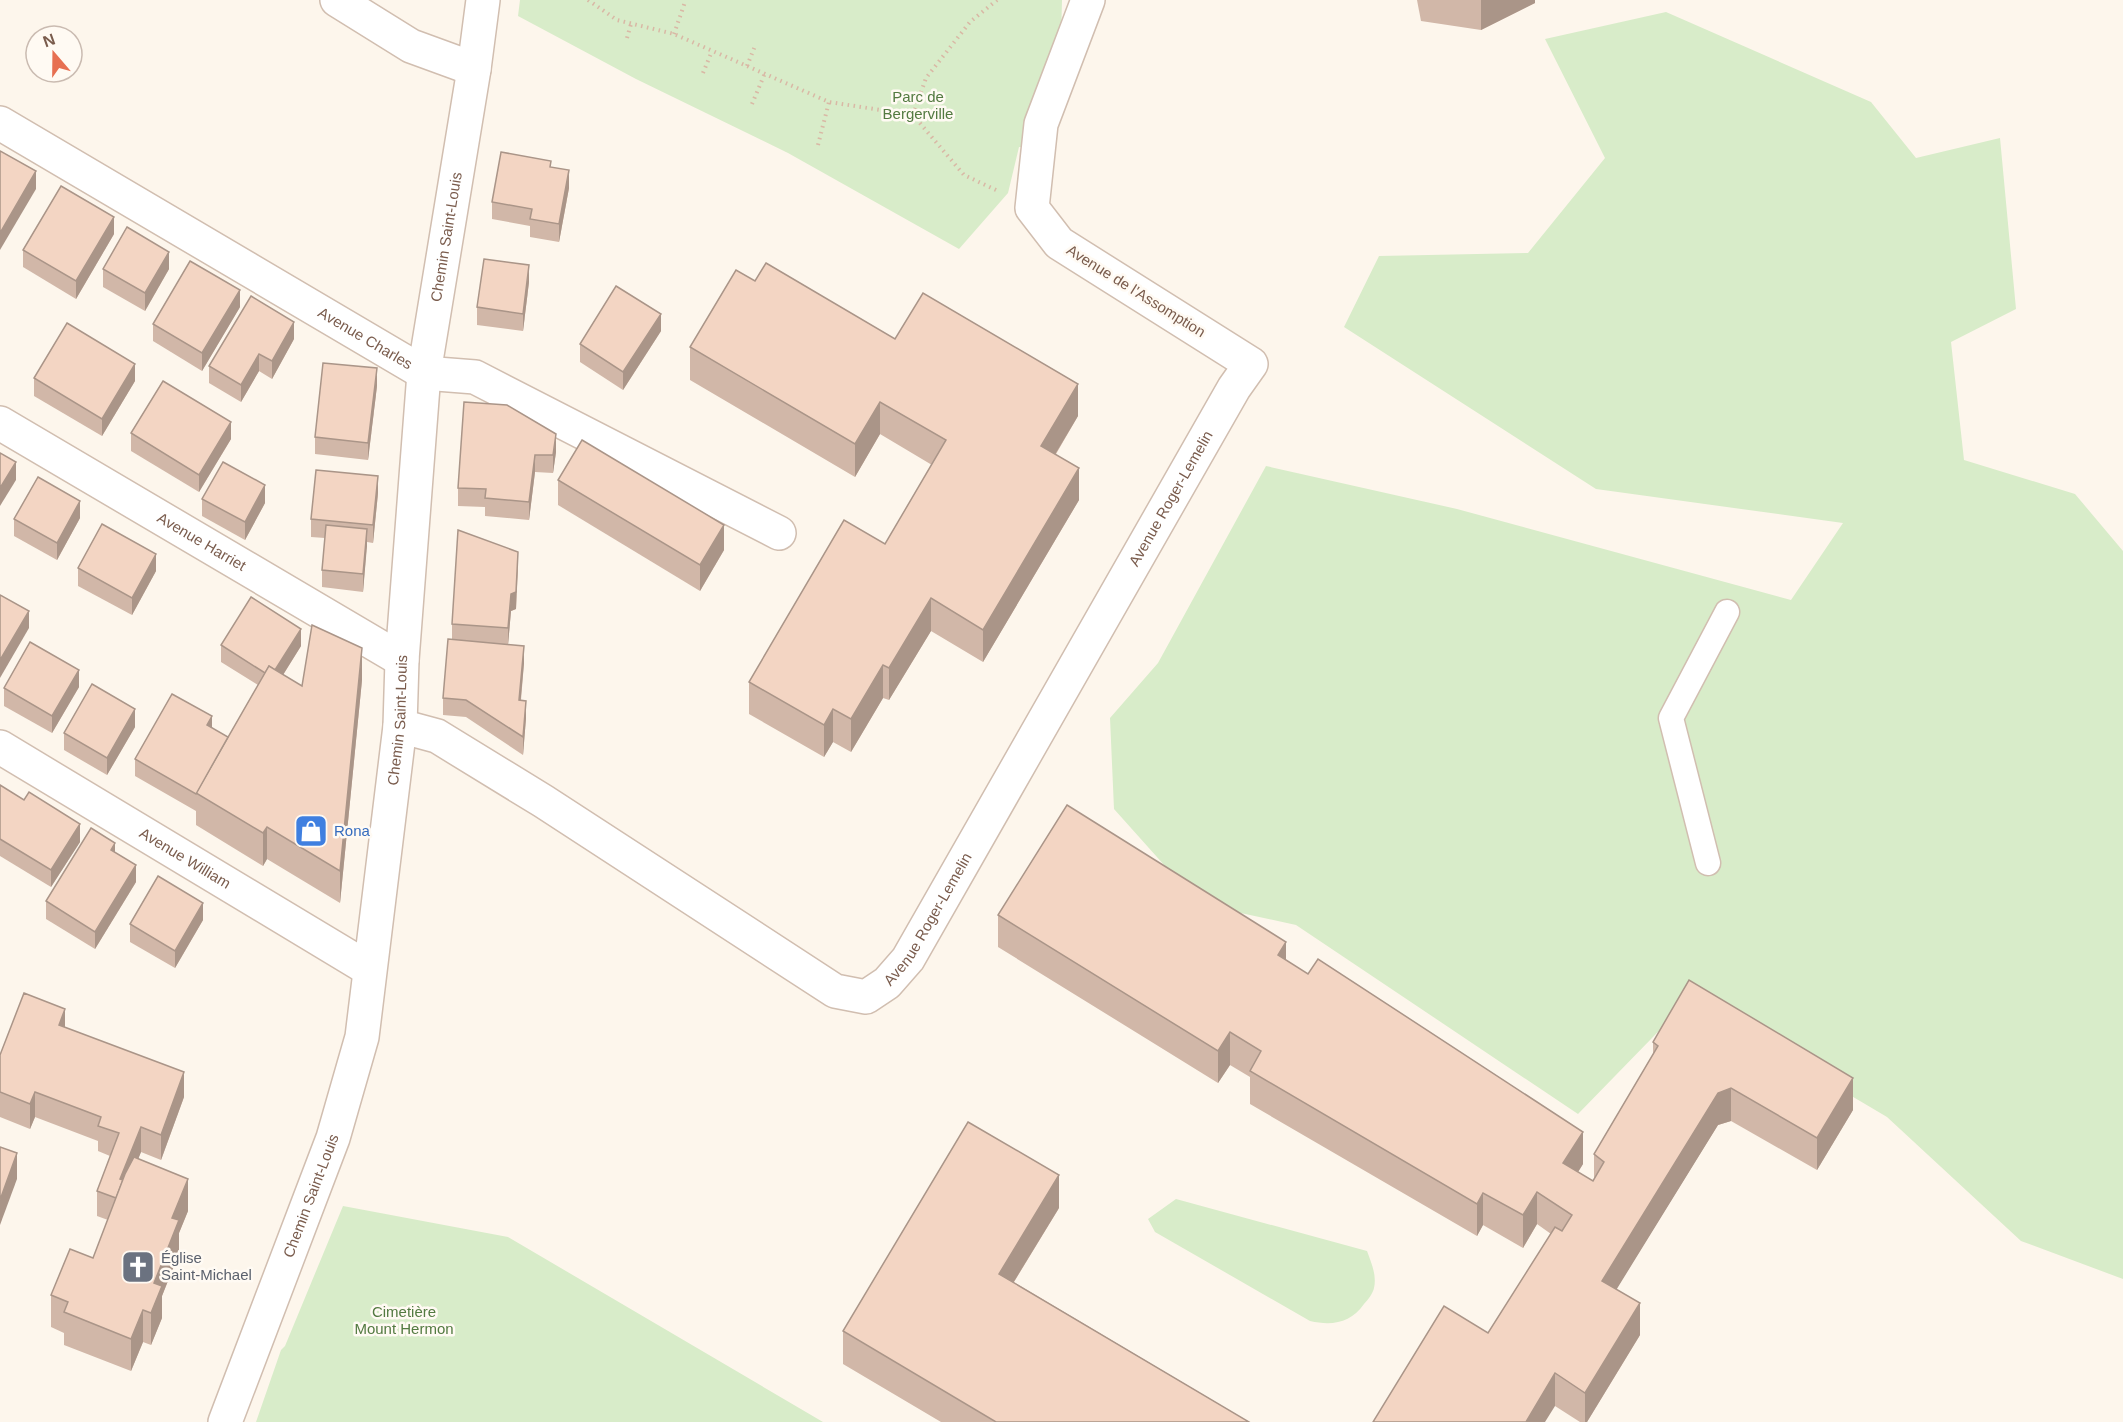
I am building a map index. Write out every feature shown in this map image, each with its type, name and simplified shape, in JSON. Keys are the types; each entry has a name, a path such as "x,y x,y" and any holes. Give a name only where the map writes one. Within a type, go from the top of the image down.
{"street":[{"path":"337,0 411,46 474,69"},
{"name":"Chemin Saint-Louis","path":"225,1422 333,1138 362,1037 400,726 402,660 424,373 474,69 483,0"},
{"path":"1032,208 1041,124 1088,0"},
{"name":"Avenue Charles","path":"0,123 424,373 475,376 779,532"},
{"name":"Avenue de l'Assomption","path":"1032,208 1059,243 1251,363"},
{"name":"Avenue Roger-Lemelin","path":"400,726 437,736 543,801 836,992 866,997 887,983 908,959 1234,388 1251,363"},
{"name":"Avenue Harriet","path":"0,423 402,660"},
{"name":"Avenue William","path":"0,747 369,969"}],"lane":[{"path":"1708,862 1671,718 1727,612"}],"path":[{"path":"588,0 617,20 674,34 829,102 913,115 964,175 1032,208"},
{"path":"913,115 926,78 969,22 998,0"},
{"path":"674,34 685,2"},
{"path":"627,38 631,24"},
{"path":"747,66 755,46"},
{"path":"703,73 712,51"},
{"path":"752,104 765,73"},
{"path":"818,145 829,102"}],"green space":[{"name":"Parc de Bergerville","path":"520,0 1062,0 1061,39 1021,147 1019,147 1008,193 959,249 788,153 636,79 518,16"},
{"path":"1666,12 1871,102 1916,158 2000,138 2016,309 1951,342 1964,460 2075,494 2123,551 2123,1279 2021,1241 1887,1117 1689,1000 1578,1114 1296,925 1199,904 1114,809 1110,718 1158,663 1266,466 1457,509 1791,600 1843,523 1596,489 1344,327 1379,256 1528,253 1605,158 1545,39"},
{"path":"1176,1199 1367,1251 1374,1273 1373,1292 1359,1310 1347,1319 1333,1323 1310,1321 1155,1232 1148,1219"},
{"name":"Cimetière Mount Hermon","path":"343,1206 508,1237 823,1422 256,1422 281,1350 285,1346"}],"building":[{"path":"0,151 36,171 0,233"},
{"path":"501,152 551,161 550,167 569,170 559,224 530,219 532,209 492,202"},
{"path":"61,186 114,217 76,281 23,250"},
{"path":"127,227 169,252 145,293 103,269"},
{"path":"484,259 529,265 523,314 477,307"},
{"path":"190,261 240,290 202,353 153,324"},
{"path":"766,263 895,339 923,293 1078,384 1041,446 1079,468 983,630 931,598 889,668 883,665 851,719 833,709 824,725 749,682 844,520 885,544 946,440 880,402 855,444 690,347 736,270 755,281"},
{"path":"616,286 661,314 623,372 580,344"},
{"path":"251,296 294,322 272,361 259,354 241,385 209,366"},
{"path":"67,323 135,364 102,419 34,378"},
{"path":"323,363 377,368 368,443 315,437"},
{"path":"163,381 231,422 199,475 131,433"},
{"path":"464,402 507,405 556,434 553,455 535,455 529,502 485,498 486,489 458,488"},
{"path":"582,440 724,525 700,565 558,480"},
{"path":"0,453 16,462 0,488"},
{"path":"223,462 265,485 245,522 202,499"},
{"path":"316,470 378,476 373,525 311,519"},
{"path":"38,477 80,501 57,543 14,519"},
{"path":"102,524 156,554 132,598 78,568"},
{"path":"326,525 367,529 363,574 322,570"},
{"path":"458,530 518,552 516,592 511,594 508,628 452,624"},
{"path":"0,595 29,611 0,660"},
{"path":"251,597 301,629 275,670 269,666 265,673 221,645"},
{"path":"312,625 362,648 340,871 267,827 263,833 196,793 269,666 302,686"},
{"path":"448,639 524,646 519,700 526,701 523,737 466,700 443,698"},
{"path":"30,642 79,670 52,716 4,688"},
{"path":"92,684 135,709 107,758 64,733"},
{"path":"172,694 212,716 207,725 228,737 196,794 135,759"},
{"path":"0,785 24,800 29,792 80,824 51,870 0,839"},
{"path":"1067,805 1286,942 1278,955 1308,974 1318,959 1583,1132 1563,1163 1593,1181 1604,1162 1594,1154 1658,1046 1653,1042 1689,980 1853,1078 1817,1138 1731,1088 1718,1093 1602,1281 1640,1303 1585,1393 1555,1373 1526,1422 1373,1422 1444,1306 1488,1333 1555,1227 1562,1231 1572,1215 1537,1192 1523,1215 1483,1193 1477,1204 1250,1071 1261,1051 1230,1032 1218,1051 998,915"},
{"path":"91,828 115,843 111,850 136,865 95,932 46,901"},
{"path":"158,876 203,903 175,951 130,924"},
{"path":"24,993 65,1009 59,1025 184,1072 161,1135 141,1127 120,1179 123,1180 116,1198 97,1191 119,1133 98,1126 101,1117 35,1092 30,1104 0,1092 0,1055"},
{"path":"968,1122 1059,1175 999,1274 1249,1422 996,1422 843,1331"},
{"path":"0,1147 17,1153 0,1200"},
{"name":"Église Saint-Michael","path":"134,1157 188,1179 172,1218 179,1220 154,1283 162,1286 151,1313 143,1310 131,1339 64,1312 68,1302 51,1295 70,1249 93,1258 125,1174"}],"place":[{"name":"Rona","path":"311,831"},
{"name":"Église Saint-Michael","path":"138,1267"}]}
